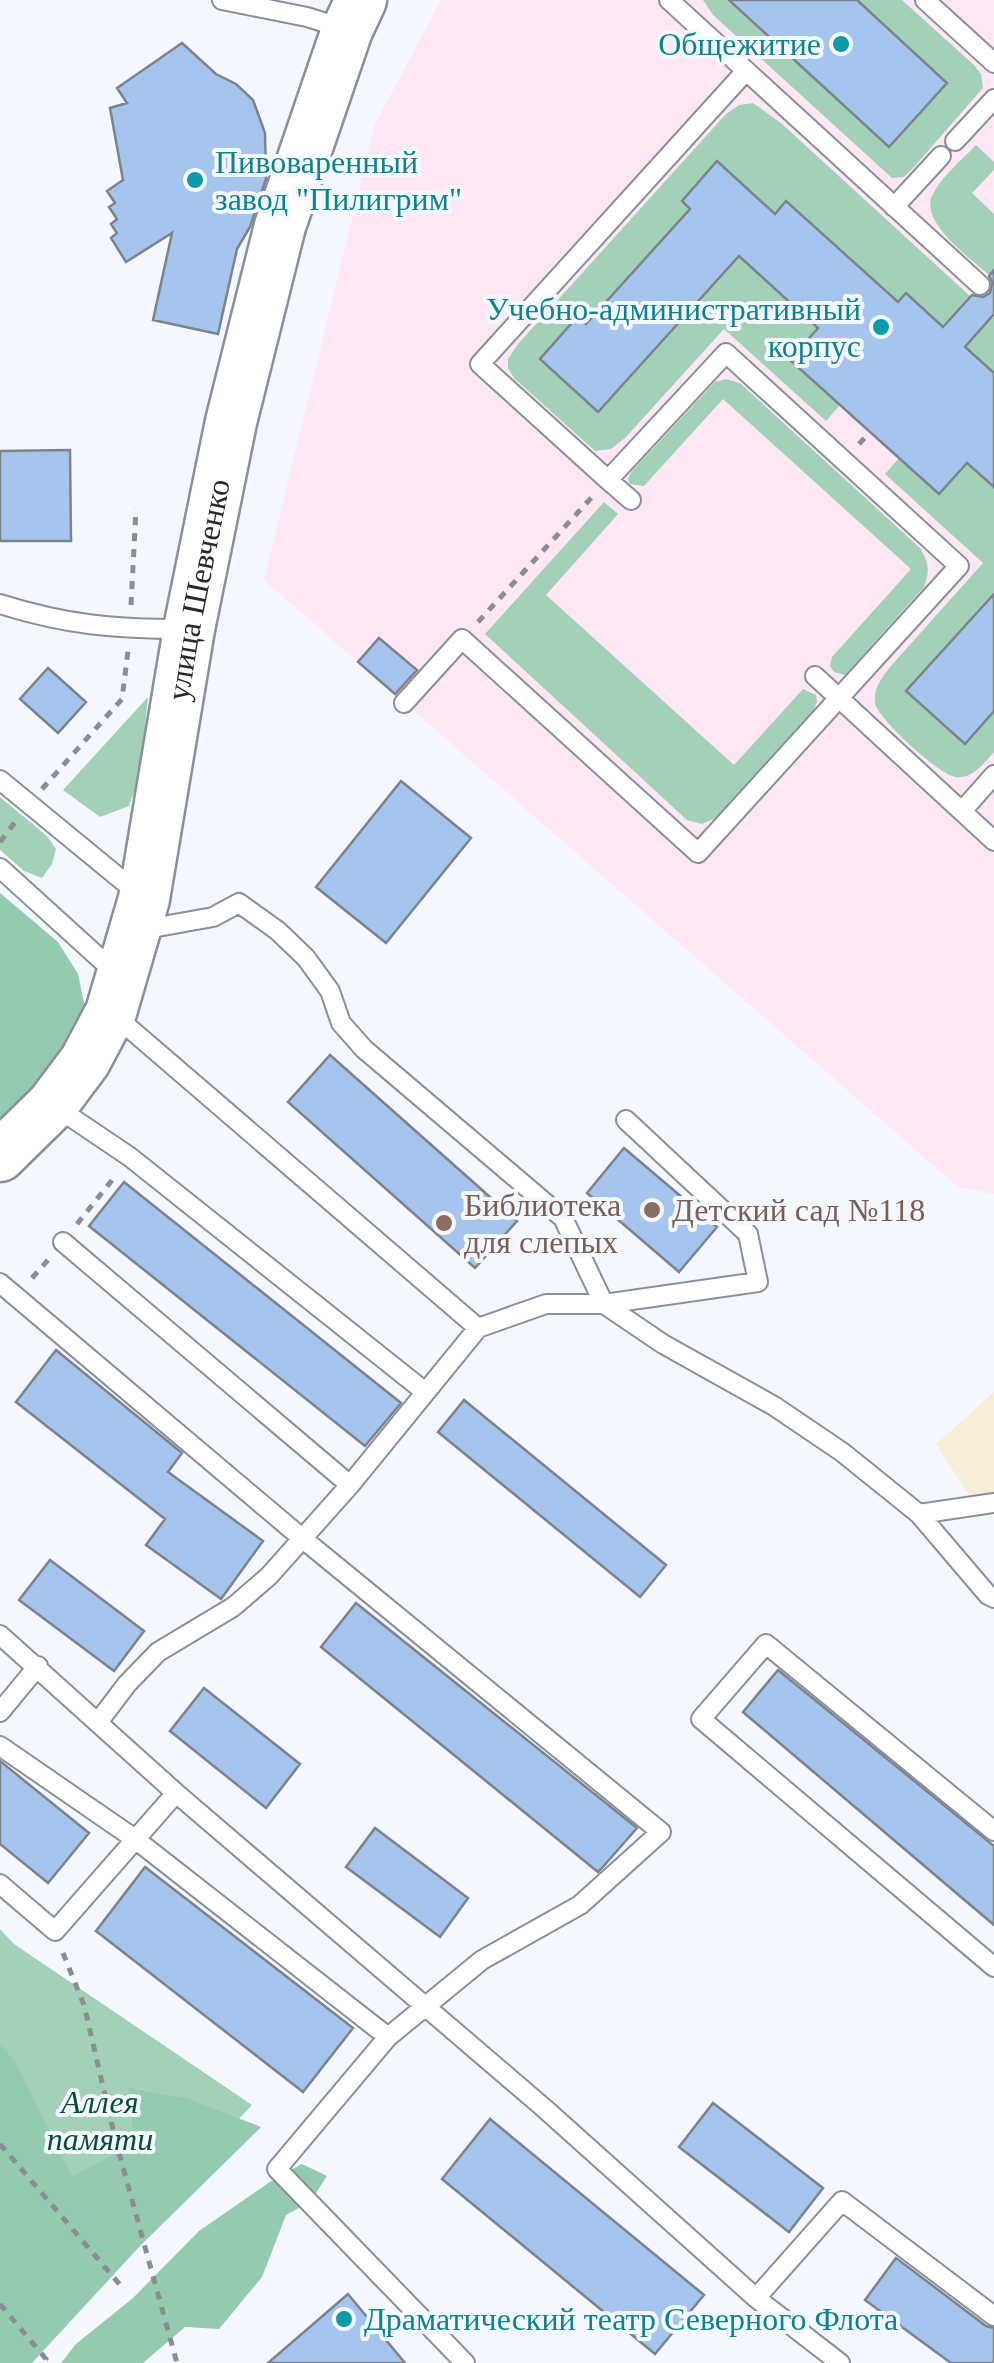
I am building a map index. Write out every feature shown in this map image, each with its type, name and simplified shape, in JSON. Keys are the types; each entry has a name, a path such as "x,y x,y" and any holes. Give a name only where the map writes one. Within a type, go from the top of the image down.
{"main road":[{"name":"улица Шевченко","path":"0,1156 52,1105 86,1061 128,955 230,422 280,226 354,15"}],"lane":[{"path":"222,0 307,17 354,15"},
{"path":"669,0 980,285"},
{"path":"926,0 994,63"},
{"path":"631,500 480,364 745,72"},
{"path":"955,140 994,99"},
{"path":"894,206 941,156"},
{"path":"404,702 462,638 698,854 960,566 726,353 608,480"},
{"path":"0,604 91,627 189,629"},
{"path":"815,676 994,841"},
{"path":"962,811 994,775"},
{"path":"0,780 29,804 128,955 478,1328"},
{"path":"0,868 128,955"},
{"path":"128,955 239,903 306,958 330,992 341,1022 364,1050 564,1218 604,1304 663,1344 774,1406 842,1452 919,1514 994,1598"},
{"path":"52,1105 130,1157 424,1391"},
{"path":"99,1722 127,1684 158,1652 233,1607 269,1576 350,1486 478,1328 546,1304 604,1304 758,1282 748,1234 626,1120"},
{"path":"63,1242 350,1486"},
{"path":"0,1283 302,1539 661,1832 580,1905 482,1960 388,2037 277,2169 465,2363"},
{"path":"919,1514 994,1503"},
{"path":"0,1635 544,2108 756,2298 840,2363"},
{"path":"994,1831 766,1644 701,1719 994,1967"},
{"path":"0,1712 38,1666"},
{"path":"0,1746 135,1838 388,2037"},
{"path":"0,1884 54,1931 176,1792"},
{"path":"756,2298 842,2201 994,2316"}],"path":[{"path":"462,638 608,480"},
{"path":"0,842 122,699 136,509"},
{"path":"54,1931 84,2005 116,2142 178,2363"},
{"path":"0,2144 120,2286"},
{"path":"0,2304 46,2359 42,2363"}],"shaded area":[{"path":"441,0 994,0 994,1194 958,1187 264,580 375,124"},
{"path":"994,1392 994,1510 976,1506 936,1444"}],"green space":[{"path":"703,0 739,0 735,6 889,146 947,83 857,0 902,0 974,65 981,74 983,88 904,177 892,178 713,15"},
{"path":"753,103 781,123 994,318 994,389 993,372 906,293 898,302 787,201 775,214 717,162 682,201 690,209 586,324 578,317 540,359 739,256 818,328 790,360 840,405 826,421 724,329 625,438 611,449 595,451 515,379 508,369 508,359 725,115 739,105"},
{"path":"976,145 994,162 994,170 972,193 994,214 994,279 950,240 933,217 930,205 942,181"},
{"path":"726,379 740,383 920,548 925,558 928,572 924,587 845,675 834,672 830,666 832,657 911,569 723,399 644,486 630,484 632,471 715,382"},
{"path":"899,458 939,494 967,463 994,487 994,594 907,691 964,743 994,711 994,752 978,769 962,777 948,774 924,757 886,721 875,703 877,688 890,667 983,563 885,474"},
{"path":"604,502 618,514 546,595 734,765 803,689 816,695 813,711 716,818 702,824 687,820 485,634"},
{"path":"148,697 140,776 129,806 100,817 63,790"},
{"path":"0,797 47,836 56,849 42,878 24,871 0,850"},
{"path":"0,893 58,942 78,974 86,1012 79,1049 0,1138"},
{"name":"Аллея памяти","path":"0,1929 14,1944 252,2105 12,2363 0,2363"},
{"path":"0,2045 15,2061 72,2177 134,2144 128,2088 188,2099 261,2127 139,2247 32,2363 0,2363"},
{"path":"302,2164 327,2176 310,2202 286,2215 262,2277 219,2329 185,2327 143,2363 61,2363 76,2344 133,2298 199,2231"}],"building":[{"name":"Общежитие","path":"729,0 857,0 947,83 889,147"},
{"name":"Пивоваренный завод \"Пилигрим\"","path":"182,43 253,100 265,133 266,179 250,227 237,249 218,334 153,320 172,233 126,262 111,238 117,233 111,224 117,219 109,207 115,203 107,191 123,180 110,108 127,103 117,88"},
{"name":"Учебно-административный корпус","path":"717,161 775,214 786,201 898,302 906,293 943,327 972,295 983,297 990,293 989,276 994,270 994,314 965,347 994,373 994,487 967,463 939,494 790,360 818,328 739,256 598,412 540,359 578,316 586,324 690,209 682,201"},
{"path":"70,450 71,541 0,541 0,451"},
{"path":"994,594 994,711 965,744 906,691"},
{"path":"379,638 417,670 395,694 358,662"},
{"path":"48,668 86,702 58,733 20,699"},
{"path":"401,781 471,838 386,943 316,887"},
{"path":"330,1055 517,1221 475,1268 288,1102"},
{"name":"Детский сад №118","path":"624,1148 717,1227 679,1272 587,1193"},
{"path":"124,1182 401,1403 365,1446 89,1226"},
{"path":"56,1350 182,1453 168,1472 263,1541 221,1599 146,1545 165,1519 16,1402"},
{"path":"464,1400 666,1565 640,1597 438,1432"},
{"path":"50,1560 144,1631 114,1671 19,1600"},
{"path":"356,1603 637,1828 598,1872 321,1647"},
{"path":"778,1670 994,1846 994,1925 743,1712"},
{"path":"204,1688 300,1764 266,1808 170,1731"},
{"path":"0,1761 89,1833 48,1883 0,1844"},
{"path":"375,1828 468,1898 440,1937 346,1867"},
{"path":"145,1867 353,2028 303,2092 96,1931"},
{"path":"713,2103 823,2188 789,2232 679,2147"},
{"path":"490,2119 704,2295 655,2354 442,2179"},
{"path":"896,2258 986,2326 994,2328 994,2363 951,2363 865,2300"},
{"name":"Драматический театр Северного Флота","path":"348,2294 405,2363 268,2363"}],"place":[{"name":"Общежитие","path":"841,44"},
{"name":"Пивоваренный завод \"Пилигрим\"","path":"195,180"},
{"name":"Учебно-административный корпус","path":"881,327"},
{"name":"Детский сад №118","path":"652,1210"},
{"name":"Библиотека для слепых","path":"444,1223"},
{"name":"Драматический театр Северного Флота","path":"344,2319"}]}
